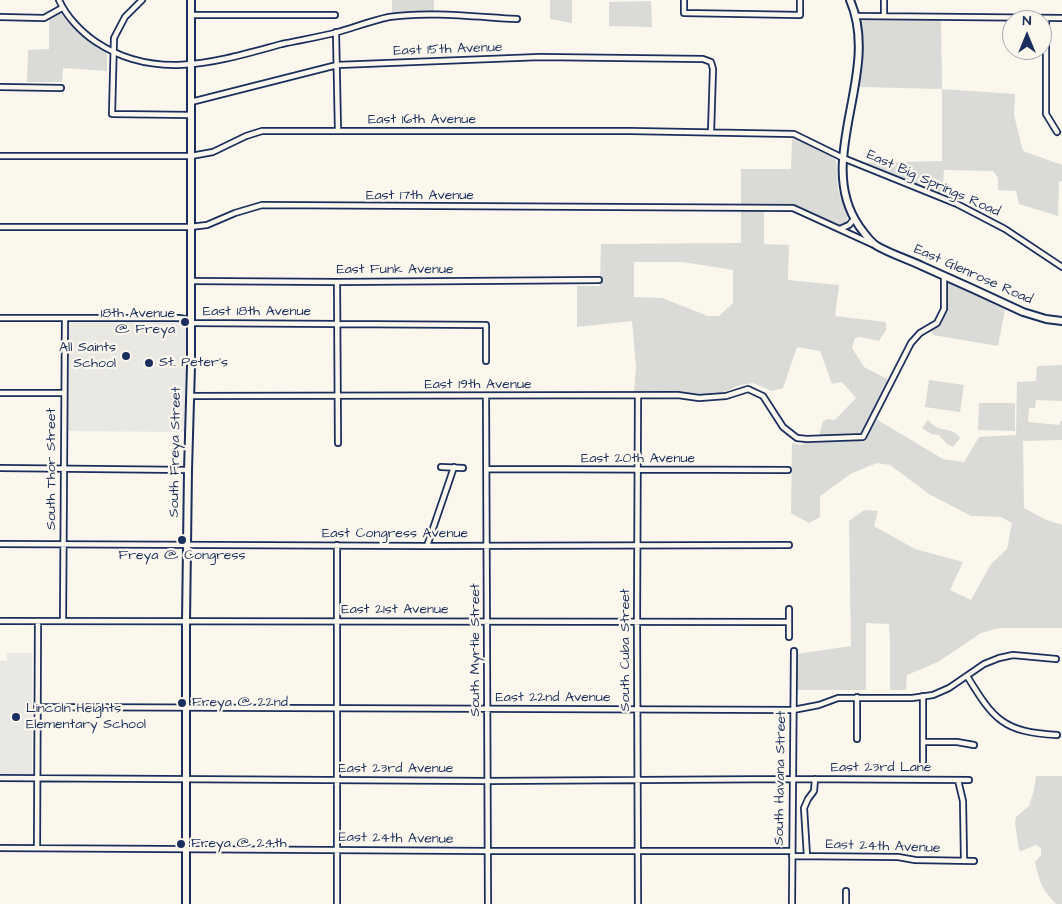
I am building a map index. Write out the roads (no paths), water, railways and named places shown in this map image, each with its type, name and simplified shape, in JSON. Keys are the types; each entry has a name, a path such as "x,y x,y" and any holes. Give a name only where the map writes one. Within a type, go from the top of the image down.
{"main road":[{"name":"South Freya Street","path":"186,904 186,622 191,281 191,0"},
{"path":"850,0 857,16 860,42 843,158 842,181 854,219 876,245"},
{"name":"East Glenrose Road","path":"876,245 1023,312 1046,319 1062,321"}],"street":[{"path":"59,0 62,8 85,34 113,51 150,63 173,66 191,65 236,57 336,32 363,23 399,16 460,16 517,19"},
{"path":"142,0 126,17 114,38 112,114 191,115"},
{"path":"684,0 684,13 800,15 800,0"},
{"path":"884,0 884,16"},
{"path":"0,17 44,18 62,8"},
{"path":"191,15 335,15"},
{"path":"857,16 1002,17"},
{"path":"336,32 338,131"},
{"name":"East 15th Avenue","path":"191,102 337,65 540,58 703,59 711,62 713,69 712,132"},
{"path":"1046,60 1046,114 1057,132"},
{"path":"0,87 61,88"},
{"name":"East 16th Avenue","path":"0,156 191,156 213,152 246,136 262,131 338,131 794,134 843,158"},
{"name":"East Big Springs Road","path":"843,158 957,204 1005,228 1062,266"},
{"name":"East 17th Avenue","path":"0,227 190,227 207,225 235,213 262,205 337,207 793,208 876,245"},
{"path":"840,229 849,225 854,219"},
{"name":"East 19th Avenue","path":"190,396 486,397 678,395 699,398 726,396 748,389 762,396 783,427 797,438 863,437 910,343 920,333 937,324 944,309 944,276"},
{"name":"East Funk Avenue","path":"191,281 600,280"},
{"path":"337,282 338,443"},
{"name":"East 18th Avenue","path":"0,318 179,318 185,319 190,323 486,324 486,361"},
{"name":"South Thor Street","path":"63,621 65,318"},
{"path":"0,393 64,393"},
{"name":"South Cuba Street","path":"638,396 636,622 638,904"},
{"name":"South Myrtle Street","path":"486,397 488,904"},
{"path":"441,467 463,468"},
{"path":"427,546 454,467"},
{"path":"0,468 188,470"},
{"name":"East 20th Avenue","path":"487,469 788,470"},
{"name":"East Congress Avenue","path":"0,544 789,545"},
{"path":"337,545 337,904"},
{"path":"789,609 789,637"},
{"name":"East 21st Avenue","path":"0,621 789,622"},
{"path":"37,848 38,621"},
{"name":"South Havana Street","path":"792,904 794,651"},
{"name":"East 22nd Avenue","path":"37,708 793,710 819,705 838,698 912,698 933,695 949,688 984,664 1013,655 1056,659"},
{"path":"967,676 996,718 1010,726 1028,732 1057,735"},
{"path":"923,696 924,762"},
{"path":"857,698 857,739"},
{"path":"923,742 957,742 974,745"},
{"name":"East 23rd Avenue","path":"0,778 488,781 792,779"},
{"name":"East 23rd Lane","path":"792,779 969,780"},
{"path":"807,856 804,808 814,791 815,779"},
{"path":"958,780 963,801 964,860"},
{"name":"East 24th Avenue","path":"0,848 638,850 792,853 807,856 898,857 915,860 974,861"},
{"path":"846,891 846,904"}],"place":[{"name":"18th Avenue @ Freya","path":"185,322"},
{"name":"All Saints School","path":"126,356"},
{"name":"St. Peter's","path":"149,363"},
{"name":"Freya @ Congress","path":"182,540"},
{"name":"Freya @ 22nd","path":"182,703"},
{"name":"Lincoln Heights Elementary School","path":"16,717"},
{"name":"Freya @ 24th","path":"181,844"}]}
